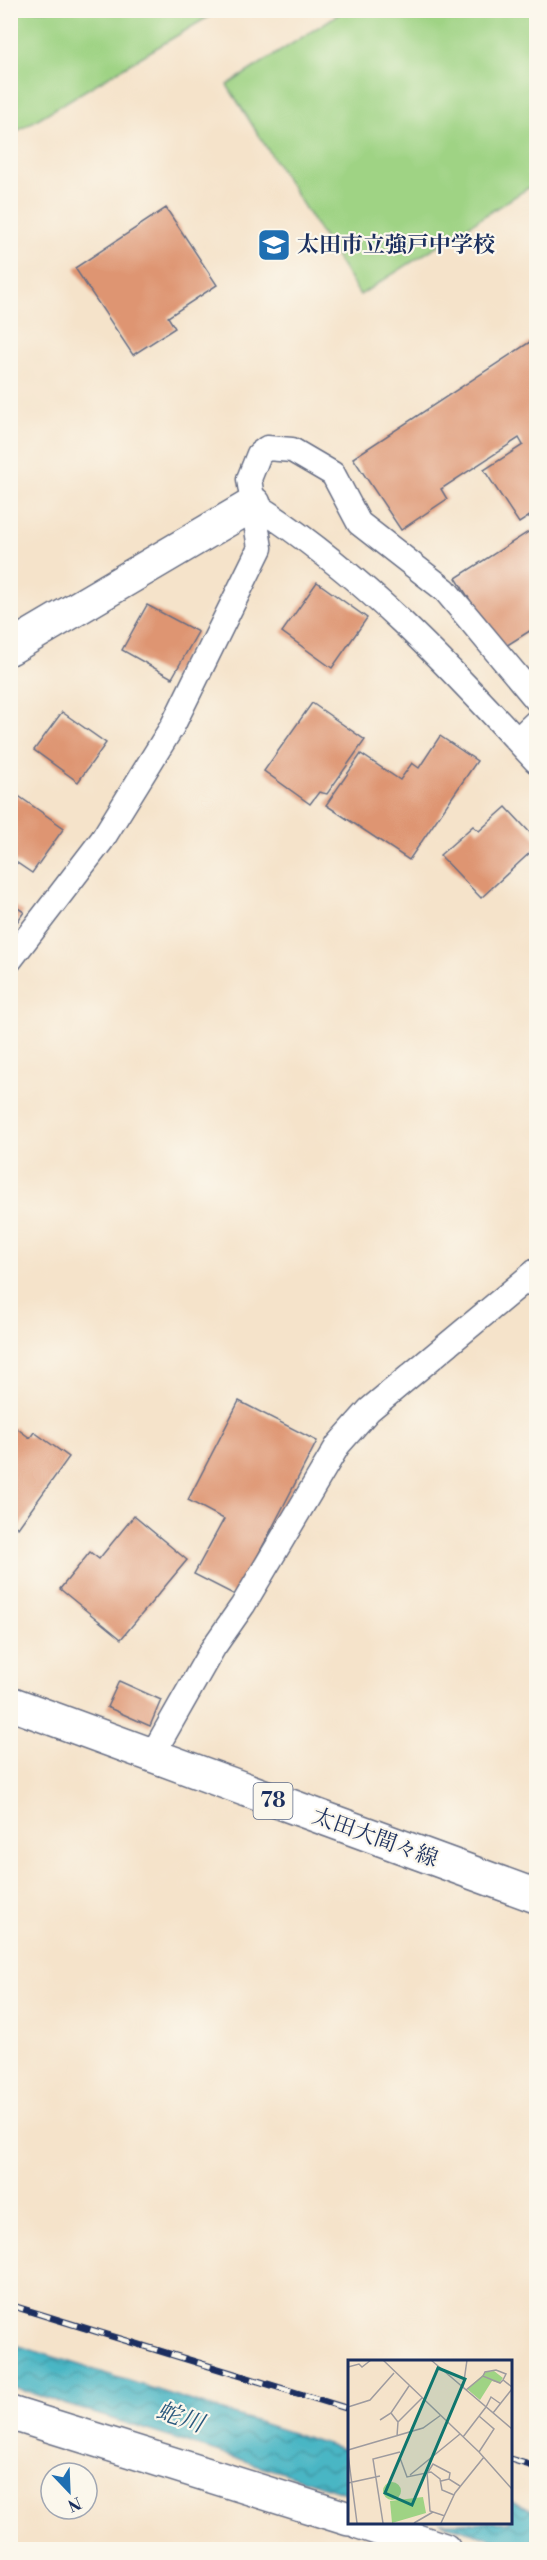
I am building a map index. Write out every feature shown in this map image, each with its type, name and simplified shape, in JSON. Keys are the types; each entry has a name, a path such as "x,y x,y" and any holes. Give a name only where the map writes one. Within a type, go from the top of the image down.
{"street":[{"path":"10,648 254,504"},
{"name":"太田大間々線","path":"10,1703 151,1757 537,1896"},
{"path":"10,2413 348,2519"},
{"path":"362,2524 444,2550"}],"lane":[{"path":"10,960 102,840 172,727 260,548 249,479 259,454 267,448 292,450 333,474 359,523 445,590 537,699"},
{"path":"254,504 299,532 378,602 464,682 537,761"},
{"path":"517,740 537,722"},
{"path":"151,1757 213,1648 243,1605 338,1445 369,1410 537,1271"}],"green space":[{"path":"11,10 218,10 218,11 11,135"},
{"path":"345,10 536,11 536,183 360,295 227,85"}],"water":[{"name":"蛇川","path":"10,2343 348,2451 348,2494 11,2387"},
{"path":"511,2502 536,2511 536,2549 528,2549 442,2524 511,2524"}],"building":[{"path":"166,208 217,285 168,317 175,328 133,355 75,268"},
{"path":"536,338 536,512 519,523 484,470 523,445 519,438 441,489 447,499 401,530 353,458"},
{"path":"536,527 536,627 501,649 456,578"},
{"path":"317,582 367,618 332,668 282,632"},
{"path":"147,605 198,632 172,678 122,650"},
{"path":"312,703 365,740 327,794 319,792 310,804 264,771"},
{"path":"62,712 106,743 78,782 34,750"},
{"path":"440,736 477,761 409,860 326,805 361,754 400,780 412,763 419,768"},
{"path":"10,790 64,828 32,873 10,858"},
{"path":"506,807 536,839 536,847 481,898 440,855 473,826 479,831"},
{"path":"10,903 24,912 10,932"},
{"path":"239,1401 317,1441 237,1596 194,1574 224,1519 188,1500"},
{"path":"15,1427 30,1438 34,1432 69,1457 18,1528 10,1522 10,1433"},
{"path":"134,1516 187,1560 121,1639 60,1589 90,1552 99,1559"},
{"path":"119,1681 161,1700 150,1726 107,1707"}],"railway":[{"path":"10,2305 348,2409"},
{"path":"511,2459 536,2467"}],"place":[{"name":"太田市立強戸中学校","path":"274,245"}]}
